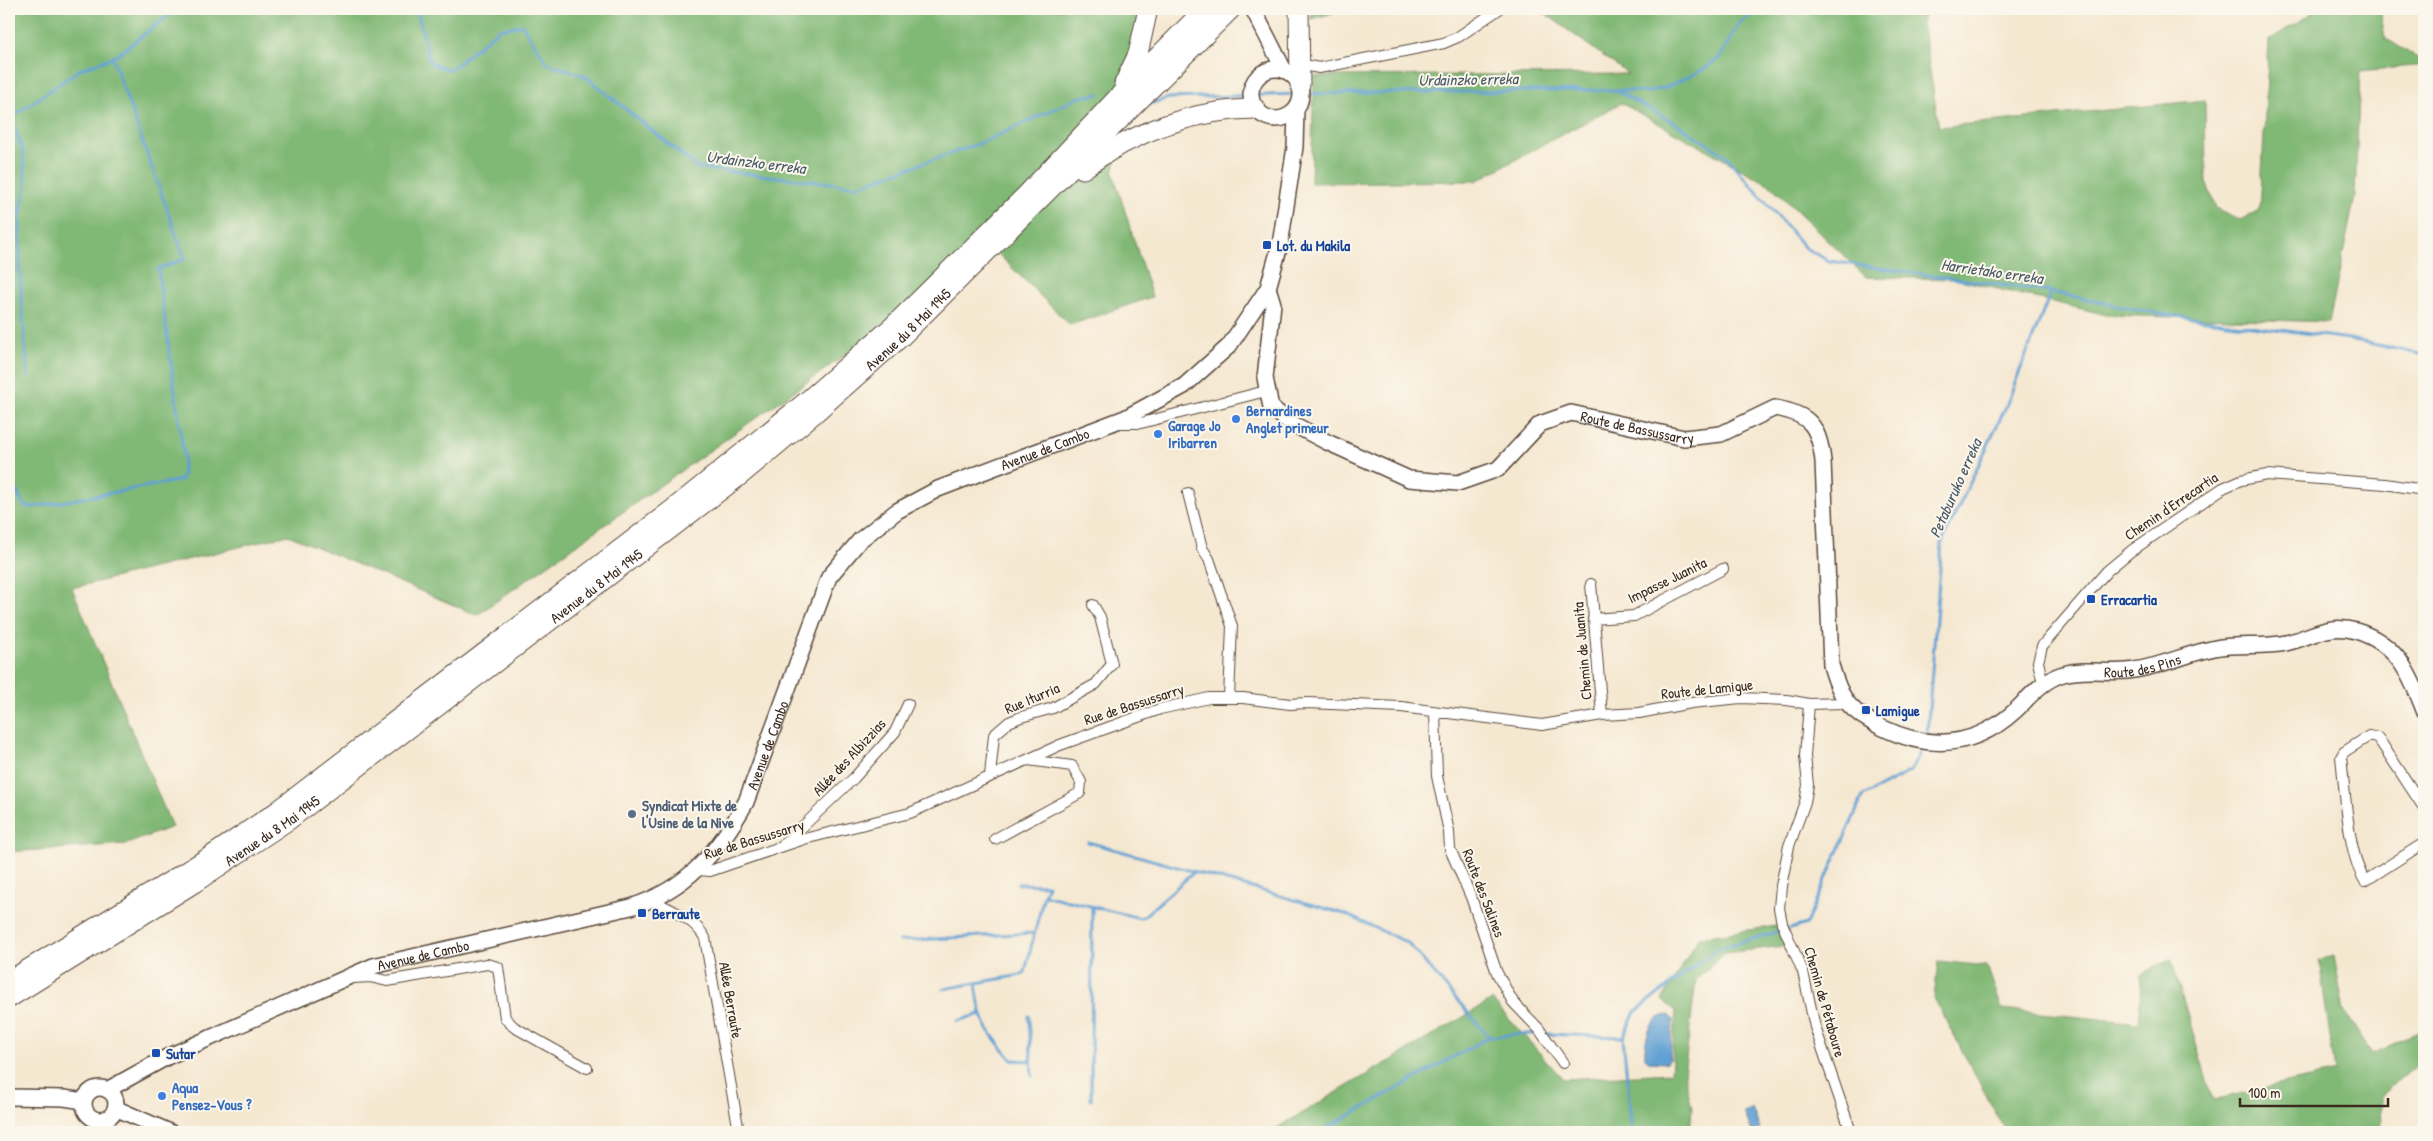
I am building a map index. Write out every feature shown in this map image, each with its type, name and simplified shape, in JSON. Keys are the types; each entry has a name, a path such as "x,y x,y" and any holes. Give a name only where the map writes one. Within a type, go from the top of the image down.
{"highway":[{"path":"1124,103 1148,9"},
{"path":"1124,103 1205,9"},
{"path":"1124,103 1231,9"},
{"path":"1299,9 1292,67 1300,96"},
{"path":"1040,201 1097,158 1138,135 1202,114 1237,109 1253,100"},
{"name":"Avenue du 8 Mai 1945","path":"9,981 203,861 283,806 741,457 892,326 1026,195 1096,120 1124,103"},
{"name":"Avenue du 8 Mai 1945","path":"9,998 194,883 290,819 742,474 815,413 900,337 1040,201 1124,103"}],"street":[{"path":"1253,9 1271,44 1292,67"},
{"path":"1300,96 1286,117 1279,119 1266,118 1253,100 1258,76 1267,70 1292,67 1319,68 1444,43 1458,37 1499,9"},
{"path":"1267,70 1271,44"},
{"name":"Avenue de Cambo","path":"107,1090 167,1056 373,966 631,907 652,900 698,870 732,826 746,802 829,577 860,540 897,511 938,489 990,468 1116,423 1184,386 1229,346 1268,288 1280,245 1295,147 1300,96"},
{"path":"1279,119 1291,134 1295,147"},
{"name":"Route de Bassussarry","path":"1268,288 1274,304 1265,378 1266,391 1271,407 1289,422 1327,442 1409,479 1458,483 1498,469 1540,424 1571,414 1684,438 1721,434 1775,408 1804,416 1814,429 1822,449 1832,664 1838,689 1845,703"},
{"name":"Avenue de Cambo","path":"1116,423 1141,423 1266,391"},
{"name":"Chemin d'Errecartia","path":"2043,683 2038,662 2042,646 2107,571 2131,551 2223,488 2241,480 2267,475 2349,481 2424,490"},
{"path":"1188,493 1202,548 1209,559 1232,626 1228,698"},
{"name":"Impasse Juanita","path":"1593,619 1634,616 1723,569"},
{"name":"Chemin de Juanita","path":"1591,584 1602,715"},
{"name":"Rue Iturria","path":"990,776 994,735 1009,722 1053,708 1096,684 1112,664 1100,617 1093,605"},
{"name":"Route des Pins","path":"1845,703 1863,718 1903,737 1920,742 1944,742 1965,739 1996,725 2043,683 2064,674 2084,671 2126,671 2153,667 2216,648 2265,647 2289,642 2323,629 2342,629 2370,636 2399,658 2411,675 2424,710"},
{"name":"Rue de Bassussarry","path":"698,870 710,871 783,845 910,813 1060,745 1160,709 1209,698 1276,703 1400,706 1542,725 1602,715"},
{"name":"Route de Lamigue","path":"1602,715 1639,713 1691,703 1741,698 1787,700 1808,704 1835,705 1845,703"},
{"name":"Allée des Albizzias","path":"783,845 854,778 895,732 908,704"},
{"name":"Chemin de Pétaboure","path":"1808,704 1805,756 1808,785 1805,802 1789,846 1780,886 1779,908 1782,923 1803,972 1815,1028 1851,1132"},
{"name":"Route des Salines","path":"1436,712 1437,776 1449,832 1450,849 1472,897 1497,973 1513,1002 1539,1029 1563,1063"},
{"path":"2424,808 2378,738 2369,736 2344,752 2341,757 2355,856 2359,872 2365,880 2424,843"},
{"path":"995,839 1080,793 1082,782 1072,766 1027,760"},
{"name":"Allée Berraute","path":"652,900 692,920 699,927 705,938 739,1132"},
{"path":"345,978 370,977 387,981 487,964 498,967 505,1018 514,1027 587,1068"},
{"path":"93,1090 107,1090 114,1098 115,1108 109,1117 95,1126 86,1112 84,1101 93,1090"},
{"path":"9,1097 64,1098 84,1101"},
{"path":"115,1108 170,1132"}],"green space":[{"path":"9,9 1150,9 1113,173 1152,297 1070,325 994,250 477,615 288,535 72,588 172,827 127,844 9,852"},
{"path":"1312,9 1347,9 1311,19"},
{"path":"1539,9 1928,9 1922,22 1939,127 2205,100 2206,181 2216,209 2240,220 2260,210 2269,40 2314,12 2313,9 2380,9 2385,38 2424,62 2424,65 2360,71 2355,196 2329,322 2107,315 1956,279 1866,277 1770,185 1621,103 1476,181 1311,183 1314,76 1628,74"},
{"path":"1776,926 1785,946 1725,953 1696,980 1684,1074 1692,1108 1690,1132 1270,1132 1492,1000 1563,1079 1671,1073 1676,1011 1662,1000 1699,937"},
{"path":"2334,956 2344,1011 2372,1054 2424,1029 2424,1059 2380,1097 2381,1132 2006,1132 1934,999 1938,961 1987,966 2002,1009 2139,1023 2141,974 2171,959 2213,1100 2335,1072 2319,960"}],"water":[{"path":"1669,1015 1673,1020 1670,1059 1665,1063 1650,1062 1645,1058 1645,1045 1649,1031 1656,1020 1662,1016"},
{"path":"1752,1108 1760,1129 1752,1132 1744,1112"}],"waterway":[{"path":"9,119 79,70 116,56 177,9"},
{"name":"Urdainzko erreka","path":"417,9 430,63 450,70 499,29 522,25 547,63 585,76 698,168 857,186 981,143 1080,97 1099,94"},
{"name":"Urdainzko erreka","path":"1146,105 1169,98 1300,94 1615,90 1648,92 1667,87 1704,69 1720,57 1738,25 1758,9"},
{"path":"9,476 24,506 33,507 182,480 184,457 158,269 185,259 112,57"},
{"name":"Harrietako erreka","path":"1615,90 1680,126 1726,156 1805,248 1829,261 2051,292 2160,314 2349,339 2424,355"},
{"path":"9,119 15,127 23,152 26,186 20,217 20,279 28,377"},
{"name":"Petaburuko erreka","path":"1927,735 1942,542 2004,411 2051,292"},
{"name":"Petaburuko erreka","path":"1790,929 1806,924 1863,796 1911,771 1920,753"},
{"path":"1088,842 1345,914 1408,943 1489,1037"},
{"path":"943,989 1021,975 1025,972 1044,895 1140,918 1194,872"},
{"path":"1018,884 1048,885 1044,895"},
{"path":"1091,1100 1092,906"},
{"name":"Petaburuko erreka","path":"1632,1132 1623,1037 1635,1012 1717,949 1780,931"},
{"path":"900,941 1034,933"},
{"path":"976,983 983,1018 996,1041 1012,1060 1031,1061"},
{"path":"958,1021 980,1014"},
{"path":"1029,1016 1032,1076"},
{"path":"1320,1132 1489,1037 1539,1034"},
{"path":"1546,1034 1623,1037"}],"place":[{"name":"Lot. du Makila","path":"1267,245"},
{"name":"Bernardines Anglet primeur","path":"1236,419"},
{"name":"Garage Jo Iribarren","path":"1158,434"},
{"name":"Erracartia","path":"2091,599"},
{"name":"Lamigue","path":"1866,710"},
{"name":"Syndicat Mixte de l'Usine de la Nive","path":"632,814"},
{"name":"Berraute","path":"642,913"},
{"name":"Sutar","path":"156,1053"},
{"name":"Aqua Pensez-Vous ?","path":"162,1096"}]}
